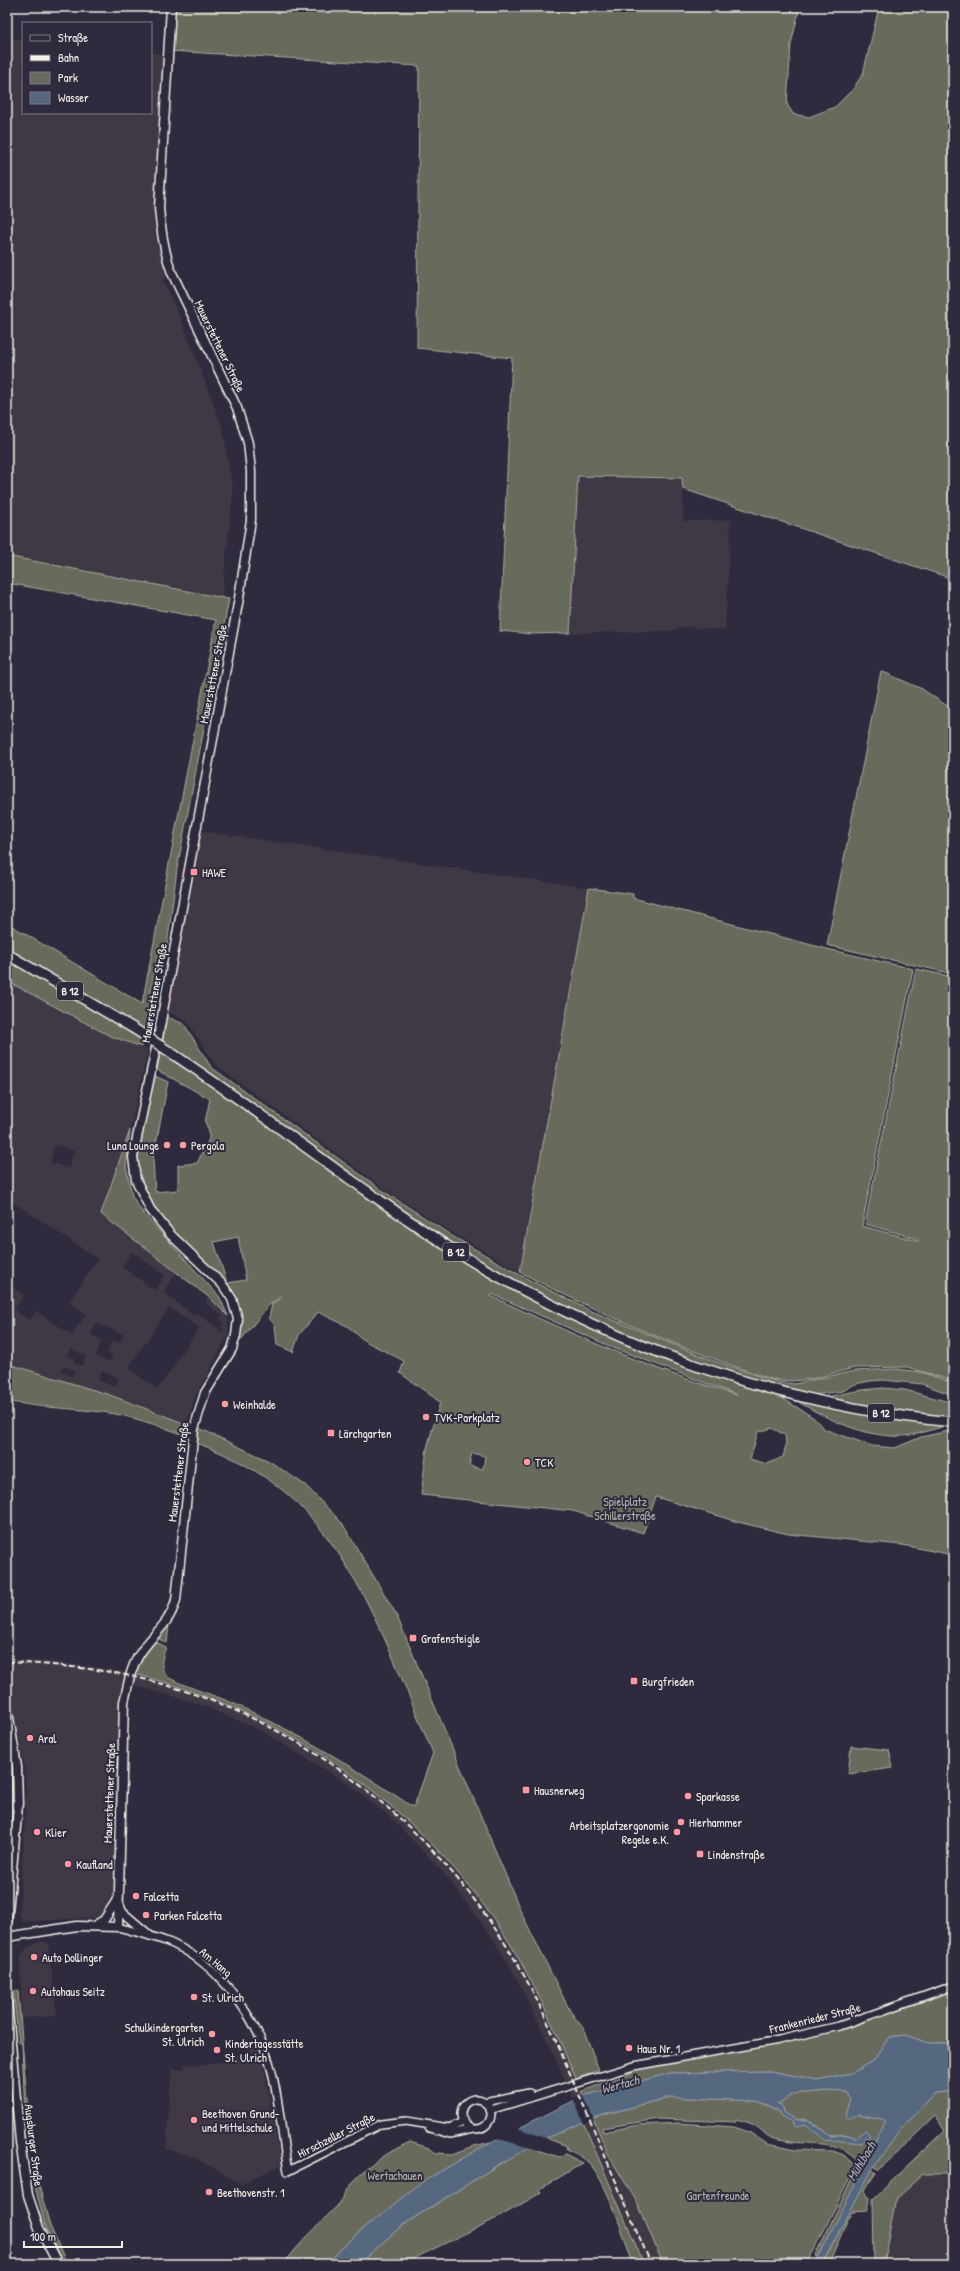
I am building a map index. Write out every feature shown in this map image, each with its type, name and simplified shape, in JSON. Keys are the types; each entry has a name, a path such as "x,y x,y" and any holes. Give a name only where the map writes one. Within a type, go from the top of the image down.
{"main road":[{"name":"Mauerstettener Straße","path":"118,1927 124,1702 138,1656 165,1626 173,1612 176,1600 194,1430 205,1393 232,1349 238,1319 232,1299 222,1284 170,1234 150,1210 142,1195 134,1170 136,1135 157,1043 239,598 251,520 251,471 248,442 237,408 172,273 166,257 161,231 159,208 167,52 171,7"},
{"name":"B 12","path":"7,954 133,1028 170,1052 424,1232 504,1280 566,1312 667,1356 775,1391 896,1415 953,1422"},
{"path":"7,1704 17,1767 18,1805 7,1923"},
{"path":"93,1926 104,1920 118,1901"},
{"path":"118,1901 122,1912 149,1935"},
{"path":"7,1937 77,1926 118,1927"},
{"name":"Augsburger Straße","path":"7,1999 20,2142 28,2194 39,2228 58,2264"}],"street":[{"name":"Am Hang","path":"118,1927 149,1935 185,1951 220,1978 246,2014 262,2045 272,2072 288,2171"},
{"name":"Frankenrieder Straße","path":"502,2101 553,2091 634,2066 827,2029 953,1986"},
{"path":"484,2102 490,2110 491,2116 488,2123 482,2128 473,2129 467,2126 463,2120 462,2111 468,2102 478,2100 484,2102 502,2101"},
{"path":"490,2110 502,2101"},
{"path":"450,2131 463,2120"},
{"name":"Hirschzeller Straße","path":"288,2171 381,2124 398,2121 417,2122 450,2131 473,2129"}],"shaded area":[{"path":"7,38 22,40 22,114 152,114 152,53 163,55 155,232 167,275 163,281 181,319 223,429 233,493 222,597 7,556"},
{"path":"578,476 683,478 683,521 731,520 725,630 685,627 670,631 570,633"},
{"path":"201,831 589,888 520,1272 454,1234 386,1190 233,1078 215,1064 186,1020 168,1012"},
{"path":"7,981 110,1036 148,1049 130,1130 101,1214 210,1298 228,1316 228,1336 195,1397 186,1424 110,1395 12,1365 7,1359 7,1284 24,1295 14,1310 30,1320 36,1311 72,1335 86,1314 69,1302 98,1259 7,1198","holes":["55,1145 74,1151 69,1168 50,1163","132,1252 165,1275 155,1290 122,1267","176,1274 208,1298 205,1303 222,1315 220,1319 224,1323 221,1327 224,1330 223,1332 197,1313 195,1316 163,1292","169,1308 199,1328 158,1389 128,1368","96,1323 123,1334 120,1343 112,1340 107,1353 112,1355 110,1362 96,1356 102,1340 91,1335","70,1349 86,1355 82,1366 74,1363 75,1359 67,1356","63,1366 75,1371 72,1376 61,1371","102,1371 119,1378 115,1387 98,1380"]},
{"path":"7,1659 53,1662 107,1669 151,1679 198,1693 231,1706 299,1741 353,1774 397,1809 450,1864 476,1895 499,1926 525,1969 566,2053 609,2156 637,2202 663,2264 644,2264 555,2057 516,1977 490,1934 443,1872 390,1817 347,1783 260,1730 194,1702 125,1683 120,1700 113,1897 100,1917 23,1922 19,1914 26,1804 25,1769 7,1680"},
{"path":"41,1941 48,1942 57,2016 22,2018 20,1960 22,1954 27,1948"},
{"path":"256,2045 265,2073 281,2165 241,2184 192,2156 166,2149 171,2077 172,2069 184,2069 185,2064 198,2066 225,2061"},
{"path":"923,2174 953,2174 950,2190 953,2191 953,2264 883,2264 896,2198"}],"green space":[{"path":"174,7 800,7 791,44 787,104 793,114 809,117 835,107 852,90 863,74 879,7 953,7 953,321 948,336 953,338 953,579 683,489 682,478 578,476 570,633 532,634 500,631 512,358 417,348 419,66 170,51"},
{"path":"7,556 229,599 177,869 166,954 160,954 155,966 142,1047 110,1036 7,981 7,958 134,1025 7,949 7,923 142,1004 216,620 7,583"},
{"path":"881,671 922,689 953,710 953,974 827,945"},
{"path":"589,888 633,894 633,898 827,949 913,969 862,1226 918,1241 918,1239 865,1224 916,969 953,977 953,1381 907,1367 854,1368 812,1379 792,1381 771,1379 675,1344 644,1331 581,1303 520,1272"},
{"name":"Spielplatz Schillerstraße","path":"167,1017 184,1024 211,1067 385,1192 454,1237 520,1275 589,1310 714,1361 771,1380 794,1384 854,1371 897,1369 921,1372 953,1383 953,1395 922,1384 884,1380 855,1384 843,1391 812,1395 752,1381 639,1341 541,1297 462,1251 172,1048 169,1059 204,1080 416,1231 458,1258 634,1347 689,1368 782,1398 814,1418 824,1429 872,1446 895,1448 921,1437 953,1430 953,1555 902,1545 788,1534 738,1522 656,1497 643,1533 573,1511 421,1495 427,1448 440,1402 400,1373 404,1361 365,1341 347,1326 318,1312 299,1335 293,1352 277,1345 275,1325 269,1318 272,1304 282,1297 281,1296 269,1305 237,1345 239,1309 152,1209 138,1179 136,1157 155,1076 168,1082 153,1159 155,1192 178,1190 178,1165 197,1163 209,1139 209,1131 205,1122 210,1099 157,1070","holes":["238,1237 246,1280 227,1283 214,1242","492,1294 616,1349 737,1395 687,1379 612,1351 491,1296","772,1428 785,1435 786,1445 783,1457 767,1464 750,1459 758,1432","472,1453 485,1456 483,1469 469,1466"]},
{"path":"130,1130 126,1166 132,1196 143,1213 219,1296 228,1316 210,1298 101,1214"},
{"path":"7,1359 12,1365 110,1395 186,1424 185,1435 144,1421 112,1413 31,1405 7,1401"},
{"path":"883,1388 905,1390 953,1403 953,1419 905,1413 821,1398 862,1390"},
{"path":"795,1398 946,1426 905,1436 878,1435 841,1424 795,1400"},
{"path":"199,1428 269,1461 305,1485 342,1523 396,1614 522,1914 570,2011 583,2028 599,2070 576,2079 541,2000 521,1962 498,1925 463,1880 425,1838 384,1800 339,1766 292,1736 242,1711 189,1690 134,1674 136,1666 154,1641 166,1647 162,1659 162,1667 163,1671 169,1678 237,1705 282,1727 369,1778 411,1806 414,1806 433,1753 379,1626 346,1565 327,1537 306,1512 282,1490 255,1471 226,1455 196,1443"},
{"path":"169,1625 167,1643 157,1638"},
{"path":"7,1732 11,1764 12,1794 7,1855"},
{"path":"851,1746 889,1750 893,1768 848,1774"},
{"path":"13,1991 18,1991 30,2137 26,2138 22,2044 19,2042"},
{"path":"947,1991 953,2026 953,2043 928,2043 905,2035 889,2037 874,2060 852,2073 817,2080 770,2071 671,2073 583,2096 582,2091 624,2076 636,2069 839,2029"},
{"path":"828,2091 846,2092 850,2098 845,2115 859,2114 886,2120 873,2143 869,2138 856,2138 848,2135 830,2135 812,2122 805,2119 796,2120 785,2114 783,2108 776,2102 781,2103 793,2094"},
{"path":"953,2091 953,2174 923,2174 896,2198 883,2264 874,2264 873,2199 945,2131 935,2116 879,2170 874,2166 902,2128 935,2093"},
{"name":"Gartenfreunde","path":"669,2097 756,2101 771,2107 788,2117 794,2125 806,2124 828,2139 861,2143 865,2137 872,2147 867,2161 860,2163 851,2154 841,2148 830,2145 783,2141 771,2138 754,2125 736,2119 735,2122 658,2119 602,2128 603,2132 638,2125 679,2123 734,2127 749,2132 767,2144 795,2150 833,2151 844,2155 854,2165 853,2172 807,2264 663,2264 637,2202 609,2156 593,2118"},
{"path":"583,2122 644,2264 633,2264 625,2239 602,2182 588,2162 566,2149 567,2146 546,2138"},
{"name":"Wertachauen","path":"410,2142 429,2148 436,2153 453,2154 474,2146 491,2142 419,2184 356,2235 326,2264 284,2264 303,2241 338,2205 351,2185 359,2176 380,2159"},
{"path":"527,2147 559,2157 565,2154 583,2163 540,2189 542,2192 501,2216 413,2259 410,2264 358,2264 404,2224"},
{"path":"856,2165 866,2165 818,2257 816,2256 818,2250 855,2173"},
{"path":"34,2167 50,2226 67,2264 63,2264 45,2225 32,2175"},
{"path":"872,2169 876,2173 864,2190 870,2198 868,2210 853,2211 847,2221 829,2264 824,2261"},
{"path":"953,2174 953,2191 950,2190"}],"water":[{"path":"905,2035 928,2043 953,2043 953,2091 935,2093 902,2128 874,2166 822,2264 815,2264 871,2153 872,2147 866,2138 861,2143 824,2139 806,2124 795,2126 793,2122 782,2117 779,2111 756,2101 669,2097 596,2117 546,2138 501,2163 404,2224 358,2264 326,2264 356,2235 419,2184 491,2142 583,2096 671,2073 770,2071 817,2080 852,2073 874,2060 889,2037","holes":["828,2091 846,2092 850,2098 845,2115 848,2119 859,2114 885,2120 873,2143 869,2138 868,2132 865,2130 856,2138 848,2135 830,2135 808,2120 796,2120 785,2114 782,2106 777,2103 781,2103 793,2094"]}],"pier":[{"path":"583,2094 594,2120 584,2124 573,2098"},
{"path":"515,2127 548,2139 530,2148 496,2138"}],"railway":[{"path":"7,1662 64,1666 121,1674 183,1690 243,1714 300,1744 353,1780 403,1821 448,1867 488,1918 522,1972 553,2034 651,2264"}],"place":[{"name":"HAWE","path":"194,872"},
{"name":"Luna Lounge","path":"167,1145"},
{"name":"Pergola","path":"183,1145"},
{"name":"Weinhalde","path":"225,1404"},
{"name":"TVK-Parkplatz","path":"426,1417"},
{"name":"Lärchgarten","path":"331,1433"},
{"name":"TCK","path":"527,1462"},
{"name":"Grafensteigle","path":"413,1638"},
{"name":"Burgfrieden","path":"634,1681"},
{"name":"Aral","path":"30,1738"},
{"name":"Hausnerweg","path":"526,1790"},
{"name":"Sparkasse","path":"688,1796"},
{"name":"Hierhammer","path":"681,1822"},
{"name":"Klier","path":"37,1832"},
{"name":"Arbeitsplatzergonomie Regele e.K.","path":"677,1832"},
{"name":"Lindenstraße","path":"700,1854"},
{"name":"Kaufland","path":"68,1864"},
{"name":"Falcetta","path":"136,1896"},
{"name":"Parken Falcetta","path":"146,1915"},
{"name":"Auto Dollinger","path":"34,1957"},
{"name":"Autohaus Seitz","path":"33,1991"},
{"name":"St. Ulrich","path":"194,1997"},
{"name":"Schulkindergarten St. Ulrich","path":"212,2034"},
{"name":"Haus Nr. 1","path":"629,2048"},
{"name":"Kindertagesstätte St. Ulrich","path":"217,2050"},
{"name":"Beethoven Grund- und Mittelschule","path":"194,2120"},
{"name":"Beethovenstr. 1","path":"209,2192"}],"water label":[{"name":"Wertach","path":"620,2084"},
{"name":"Mühlbach","path":"861,2161"}]}
